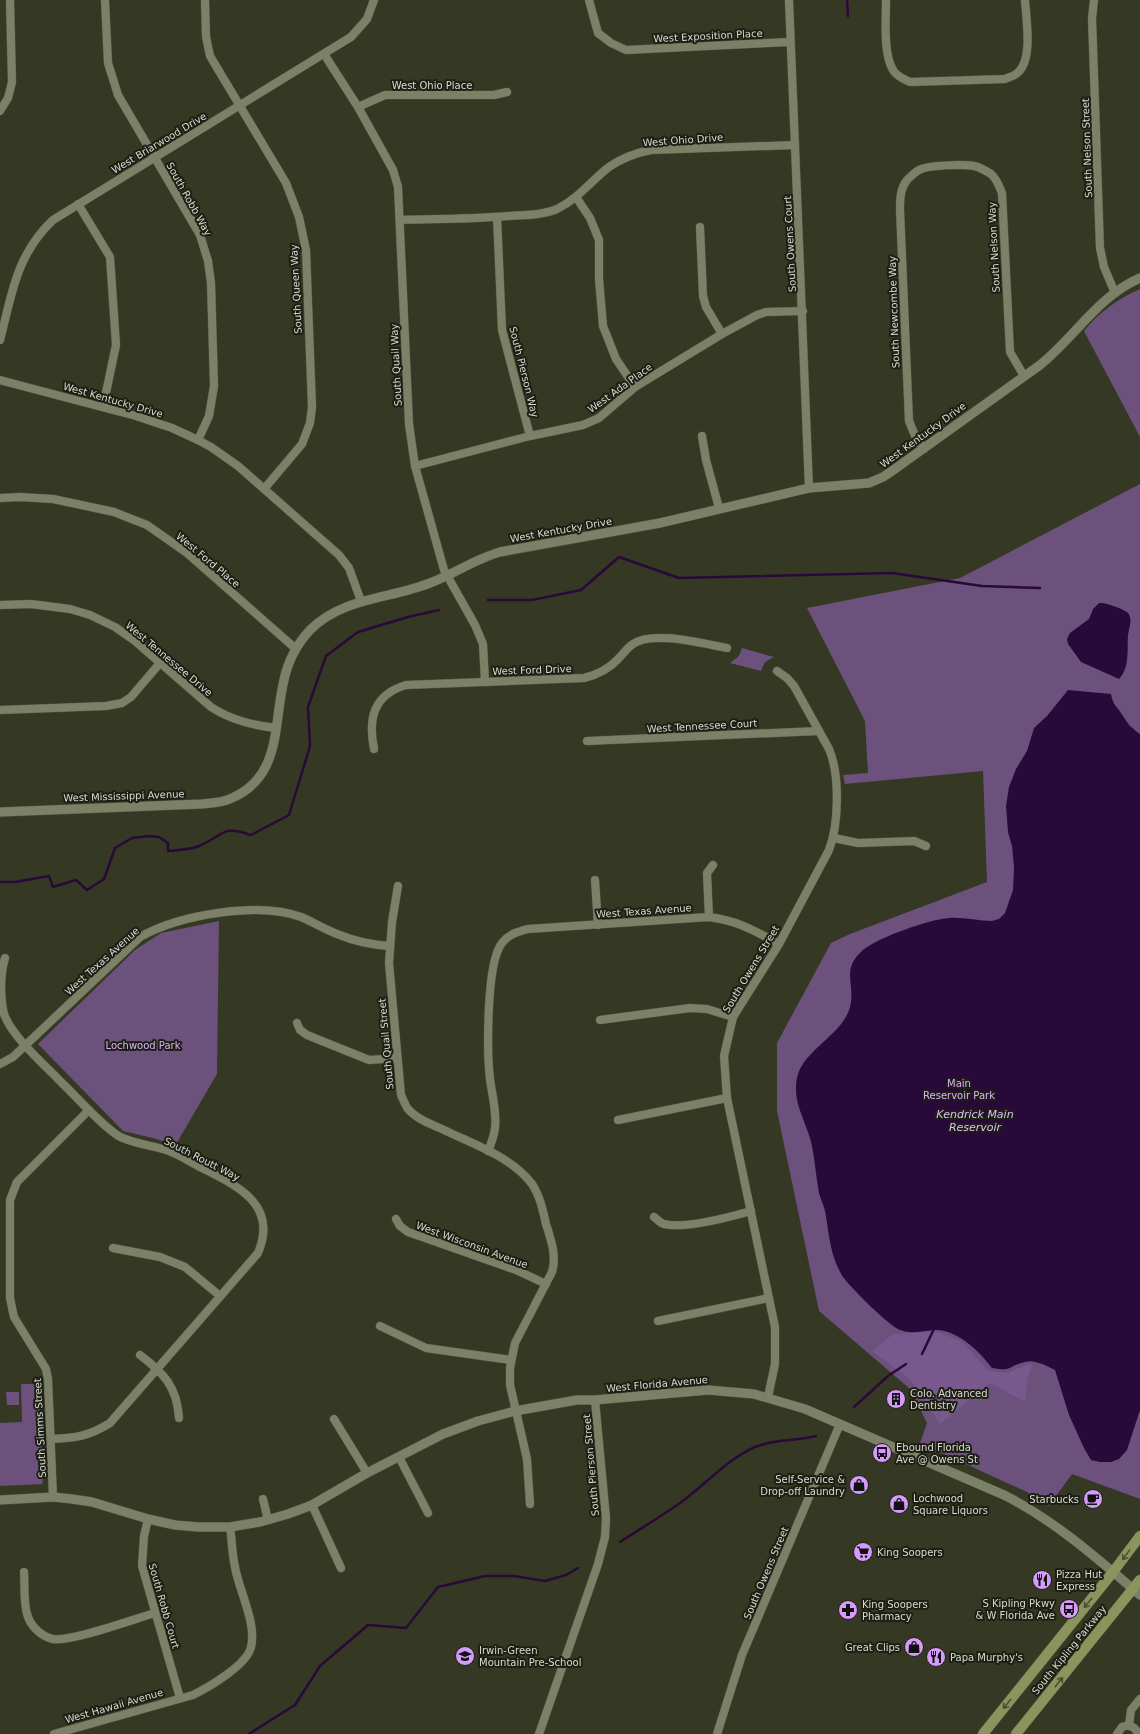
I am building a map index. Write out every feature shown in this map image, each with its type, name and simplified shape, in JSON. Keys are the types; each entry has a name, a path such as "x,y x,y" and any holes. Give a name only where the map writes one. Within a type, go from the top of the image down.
{"main road":[{"name":"South Kipling Parkway","path":"983,1734 1113,1572 1140,1536"},
{"name":"South Kipling Parkway","path":"1016,1734 1137,1592 1140,1580"}],"street":[{"path":"0,111 8,98 12,82 10,0"},
{"name":"South Robb Way","path":"105,0 108,63 113,81 123,105 200,235 208,261 211,283 214,386 209,416 198,440"},
{"name":"South Queen Way","path":"205,0 206,37 210,56 239,107 286,183 299,217 306,250 312,407 310,423 302,444 264,489"},
{"name":"West Briarwood Drive","path":"0,340 18,271 29,248 39,234 53,220 351,37 367,20 374,0"},
{"name":"West Exposition Place","path":"589,0 598,33 611,43 626,50 790,42"},
{"name":"South Owens Court","path":"789,0 810,488"},
{"path":"886,0 888,59 893,71 900,78 910,82 1005,79 1017,74 1024,66 1028,56 1025,0"},
{"name":"South Nelson Street","path":"1094,0 1092,18 1100,248 1104,267 1115,293"},
{"name":"South Quail Way","path":"324,54 358,107 393,170 398,187 409,424 416,466 442,565 475,625 483,644 485,682"},
{"name":"West Ohio Place","path":"358,107 385,95 494,95 507,92"},
{"name":"West Ohio Drive","path":"400,220 497,217 535,214 557,209 576,196 608,168 632,154 645,151 795,145"},
{"name":"South Nelson Way","path":"913,175 919,170 926,168 975,166 992,175 997,181 1002,193 1010,352 1024,376"},
{"name":"South Newcombe Way","path":"913,175 903,187 900,210 905,355 909,421 916,438 924,449"},
{"path":"576,196 590,218 598,240 599,279 603,326 616,358 635,388"},
{"path":"78,204 110,257 116,345 103,407"},
{"name":"South Pierson Way","path":"497,217 502,330 530,436"},
{"path":"700,227 702,296 706,307 722,334"},
{"name":"West Kentucky Drive","path":"0,380 156,422 212,447 238,466 345,562 352,575 361,602 425,585 482,558 500,552 660,523 719,508 810,488 860,485 876,481 924,449 1058,350 1094,310 1124,286 1140,278"},
{"name":"West Ada Place","path":"416,466 530,436 566,430 599,418 635,388 722,334 757,315 766,312 803,311"},
{"path":"702,436 706,460 719,508"},
{"name":"West Ford Place","path":"0,498 20,497 53,499 114,512 147,525 187,553 296,648"},
{"name":"West Mississippi Avenue","path":"0,812 202,804 224,801 246,790 257,780 267,766 273,750 284,681 296,648 311,630 327,617 344,608 361,602"},
{"name":"West Tennessee Drive","path":"0,605 50,605 90,615 115,627 135,641 210,707 220,713 252,725 276,728"},
{"name":"West Ford Drive","path":"374,749 370,733 374,712 378,703 396,688 406,685 584,678 593,676 610,667 632,644 650,637 727,648"},
{"path":"0,710 106,706 122,703 130,697 160,663"},
{"name":"South Owens Street","path":"768,1397 775,1364 775,1326 727,1098 724,1056 733,1017 779,944 829,850 834,838 837,804 833,760 829,749 794,686 787,678 777,671"},
{"name":"West Tennessee Court","path":"586,741 819,731"},
{"path":"834,838 868,844 914,841 926,846"},
{"path":"709,917 707,873 713,865"},
{"path":"595,880 598,924"},
{"name":"South Quail Street","path":"398,886 392,922 389,963 401,1095 407,1108 420,1119 488,1151 513,1165 524,1175 533,1186 539,1198 553,1250 555,1263 546,1284 515,1343 511,1360 510,1385 527,1459 530,1504"},
{"name":"West Texas Avenue","path":"0,1064 13,1057 140,937 156,928 168,924 236,910 284,912 301,917 336,934 361,942 390,946"},
{"name":"West Texas Avenue","path":"488,1151 495,1128 496,1117 490,1079 487,1038 492,980 496,953 507,938 515,932 528,929 709,917 726,919 742,924 779,944"},
{"name":"South Routt Way","path":"5,958 0,974 2,1009 10,1026 26,1045 89,1110 118,1136 167,1150 226,1180 242,1190 255,1203 264,1222 263,1240 258,1253 110,1423 96,1432 80,1437 52,1439"},
{"path":"600,1020 690,1008 707,1009 733,1017"},
{"path":"297,1023 300,1030 307,1036 369,1060 397,1058"},
{"path":"618,1120 727,1098"},
{"name":"South Simms Street","path":"53,1497 52,1439 46,1369 14,1317 10,1298 10,1200 17,1182 89,1110"},
{"path":"654,1217 662,1223 672,1225 698,1222 751,1211"},
{"name":"West Wisconsin Avenue","path":"396,1219 400,1226 408,1232 516,1270 546,1284"},
{"path":"113,1248 160,1257 185,1267 220,1296"},
{"path":"658,1321 769,1298"},
{"path":"380,1326 426,1348 511,1360"},
{"path":"140,1355 157,1368 165,1377 175,1393 179,1418"},
{"name":"West Florida Avenue","path":"0,1500 53,1497 92,1502 148,1520 198,1527 230,1528 268,1520 312,1505 367,1473 443,1434 478,1421 515,1411 577,1400 595,1400 708,1390 738,1392 768,1397 805,1409 1013,1499 1055,1526 1137,1592"},
{"name":"South Pierson Street","path":"539,1734 598,1564 604,1537 606,1509 595,1400"},
{"path":"334,1419 367,1473"},
{"name":"South Owens Street","path":"717,1734 737,1665 840,1424"},
{"path":"399,1457 428,1513"},
{"path":"263,1499 268,1520"},
{"path":"312,1505 342,1568"},
{"name":"South Robb Court","path":"148,1520 144,1536 142,1566 180,1698"},
{"name":"West Hawaii Avenue","path":"54,1734 193,1695 206,1689 240,1664 247,1656 251,1648 251,1627 235,1567 230,1528"},
{"path":"24,1572 26,1604 29,1618 36,1630 48,1637 64,1639 155,1613"},
{"path":"1129,1726 1132,1710 1140,1699"},
{"path":"1117,1734 1122,1727 1129,1726 1135,1728 1138,1734"}],"green space":[{"path":"1140,289 1140,437 1084,331 1109,307"},
{"name":"Kendrick Main Reservoir","path":"1140,484 1140,1499 1072,1474 1049,1506 1027,1492 920,1443 927,1423 910,1389 819,1311 777,1111 777,1043 831,943 850,934 987,882 983,771 845,784 843,775 868,773 865,721 807,608 960,578"},
{"path":"742,648 774,657 765,662 761,671 730,663 739,656"},
{"name":"Lochwood Park","path":"219,921 217,1074 175,1146 157,1139 123,1131 38,1044 135,950 161,933"},
{"path":"21,1384 40,1384 42,1484 0,1486 0,1423 22,1422"},
{"path":"6,1392 19,1392 19,1405 7,1405"}],"shaded area":[{"path":"938,1332 961,1341 989,1371 1008,1373 1026,1365 1032,1365 1027,1380 1025,1402 990,1383 940,1424 910,1379 872,1351 893,1334"}],"water":[{"path":"1099,603 1123,610 1128,613 1130,618 1126,664 1123,675 1119,679 1081,662 1068,644 1067,639 1070,633 1089,619 1093,609"},
{"name":"Kendrick Main Reservoir","path":"1068,690 1111,694 1113,702 1127,723 1140,734 1140,1410 1127,1450 1119,1459 1111,1462 1091,1460 1069,1415 1055,1370 1032,1361 1007,1369 992,1368 975,1349 954,1334 938,1330 914,1332 900,1330 879,1314 847,1282 839,1270 833,1255 825,1213 819,1193 812,1146 796,1094 797,1079 801,1067 813,1052 835,1031 846,1016 850,1007 851,999 850,971 856,957 863,950 891,935 940,919 954,918 992,921 999,919 1005,913 1013,890 1014,867 1012,846 1008,832 1006,806 1009,787 1016,769 1027,751 1034,728 1047,716"}],"waterway":[{"path":"847,0 848,16"},
{"path":"488,600 532,600 581,590 619,557 679,578 892,573 982,586 1040,588"},
{"path":"0,882 15,882 49,876 53,887 76,880 87,890 104,879 115,848 132,838 149,836 159,837 168,843 168,851 188,849 199,846 228,831 241,832 251,835 289,815 310,746 308,707 326,656 358,632 408,617 439,610"},
{"path":"922,1354 933,1331"},
{"path":"854,1407 888,1376 906,1364"},
{"path":"620,1542 676,1506 727,1464 745,1452 762,1444 816,1436"},
{"path":"249,1734 295,1705 320,1666 368,1625 406,1628 438,1587 485,1576 514,1576 545,1581 566,1575 578,1568"}],"place":[{"name":"Colo. Advanced Dentistry","path":"896,1399"},
{"name":"Ebound Florida Ave @ Owens St","path":"882,1453"},
{"name":"Self-Service & Drop-off Laundry","path":"859,1485"},
{"name":"Starbucks","path":"1093,1499"},
{"name":"Lochwood Square Liquors","path":"899,1504"},
{"name":"King Soopers","path":"863,1552"},
{"name":"Pizza Hut Express","path":"1042,1580"},
{"name":"S Kipling Pkwy & W Florida Ave","path":"1069,1609"},
{"name":"King Soopers Pharmacy","path":"848,1610"},
{"name":"Great Clips","path":"914,1647"},
{"name":"Irwin-Green Mountain Pre-School","path":"465,1656"},
{"name":"Papa Murphy's","path":"936,1657"}],"park label":[{"name":"Main Reservoir Park","path":"959,1088"}]}
